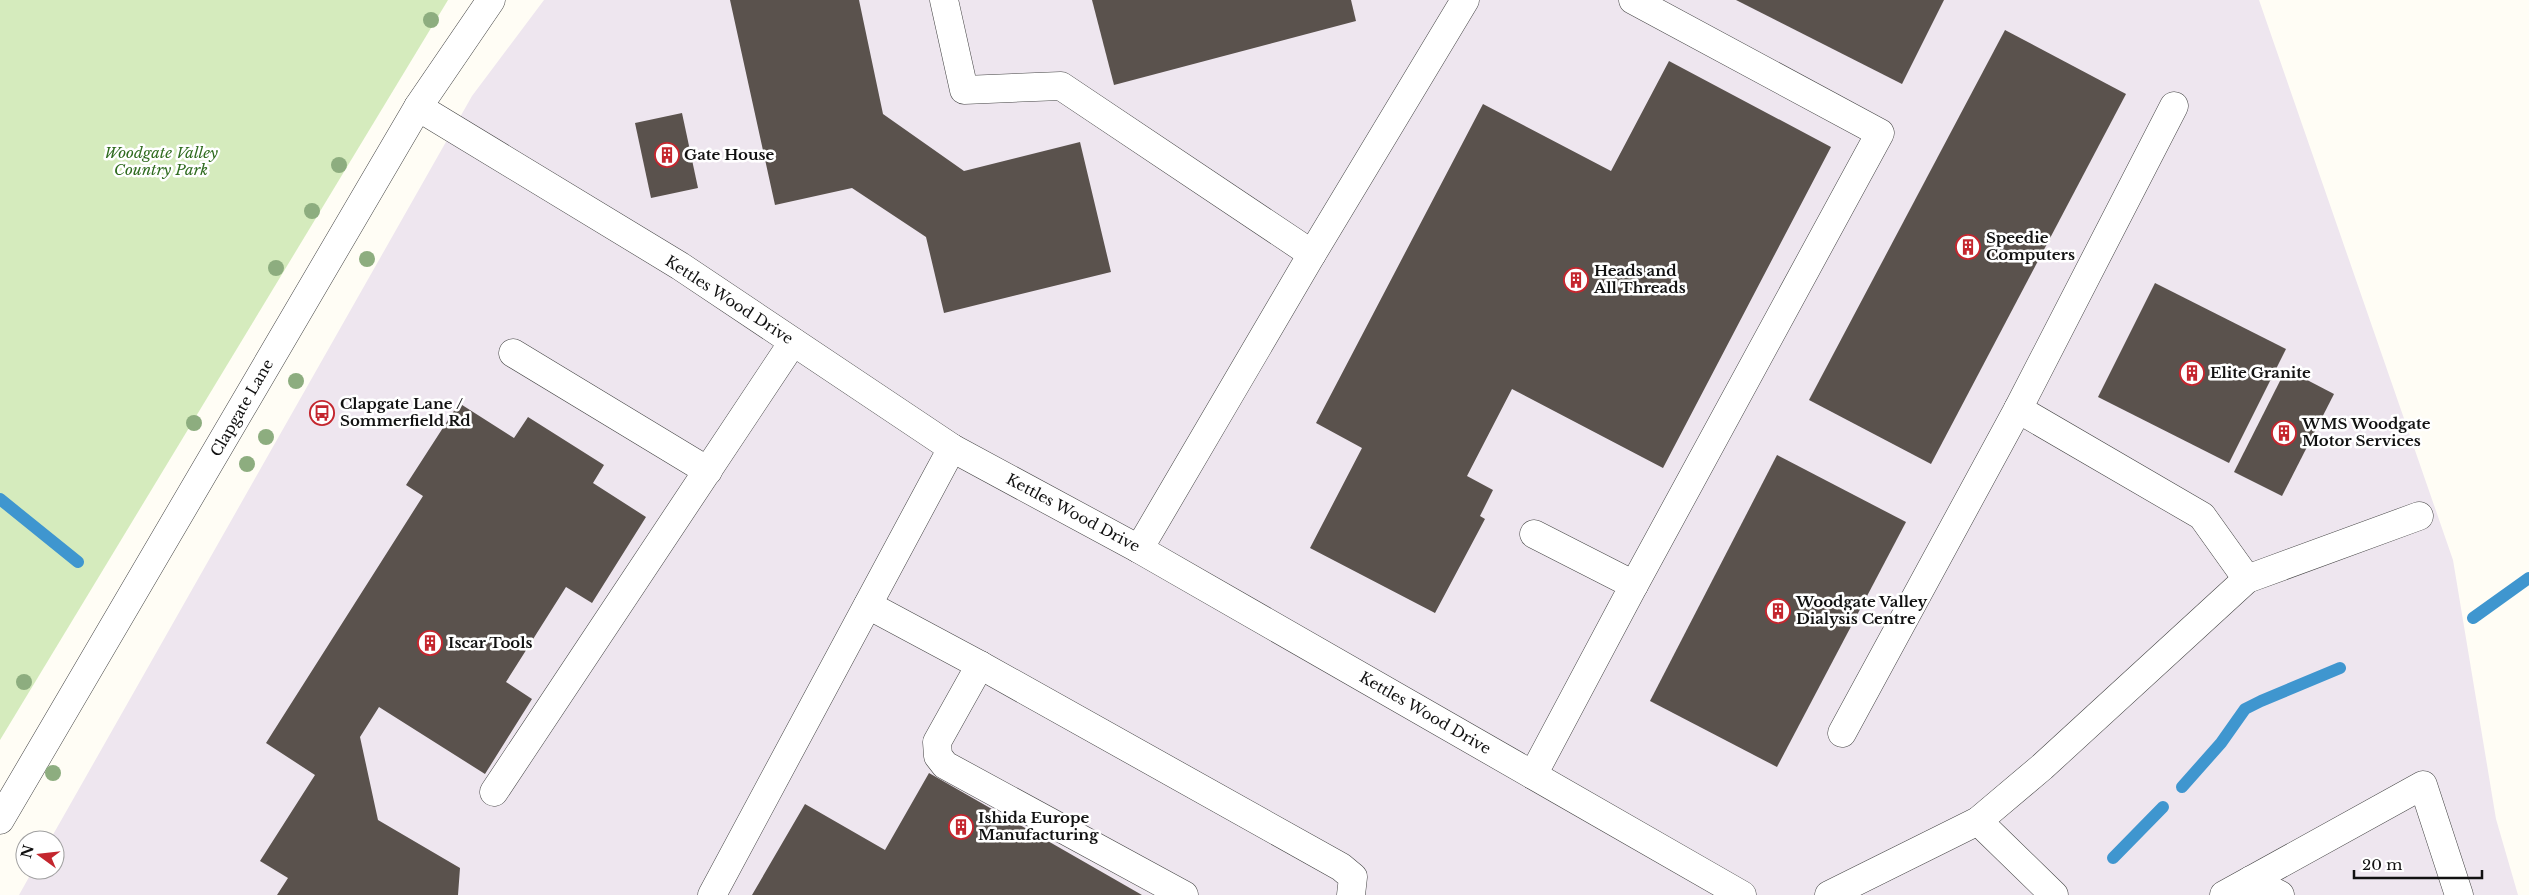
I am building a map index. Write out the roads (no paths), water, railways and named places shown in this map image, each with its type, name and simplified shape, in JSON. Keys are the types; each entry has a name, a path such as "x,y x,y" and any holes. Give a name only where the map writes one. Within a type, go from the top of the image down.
{"street":[{"name":"Clapgate Lane","path":"0,820 418,107 491,0"},
{"path":"944,0 964,90 1061,86 1312,254"},
{"path":"1139,549 1312,254 1465,0"},
{"path":"1533,775 1634,584 1880,133 1633,0"},
{"path":"1842,733 2018,409 2174,106"},
{"name":"Kettles Wood Drive","path":"418,107 680,266 952,448 1139,549 1742,895"},
{"path":"494,792 793,342"},
{"path":"512,353 708,471"},
{"path":"2018,409 2202,516 2247,579"},
{"path":"712,895 952,448"},
{"path":"1829,895 1978,821 2042,767 2247,579 2419,516"},
{"path":"1534,534 1634,584"},
{"path":"868,605 980,664 1340,867 1353,877 1350,895"},
{"path":"980,664 937,742 938,756 945,765 1184,895"},
{"path":"2224,895 2423,785 2459,895"},
{"path":"1978,821 2054,895"},
{"path":"2251,880 2280,895"}],"waterway":[{"path":"0,499 78,562"},
{"path":"2473,618 2529,578"},
{"path":"2182,787 2221,743 2245,709 2340,668"},
{"path":"2113,858 2163,807"}],"place":[{"name":"Gate House","path":"667,155"},
{"name":"Speedie Computers","path":"1968,247"},
{"name":"Heads and All Threads","path":"1576,280"},
{"name":"Elite Granite","path":"2192,373"},
{"name":"Clapgate Lane / Sommerfield Rd","path":"322,413"},
{"name":"WMS Woodgate Motor Services","path":"2284,433"},
{"name":"Woodgate Valley Dialysis Centre","path":"1778,611"},
{"name":"Iscar Tools","path":"430,643"},
{"name":"Ishida Europe Manufacturing","path":"961,827"}],"park label":[{"name":"Woodgate Valley Country Park","path":"161,162"}]}
